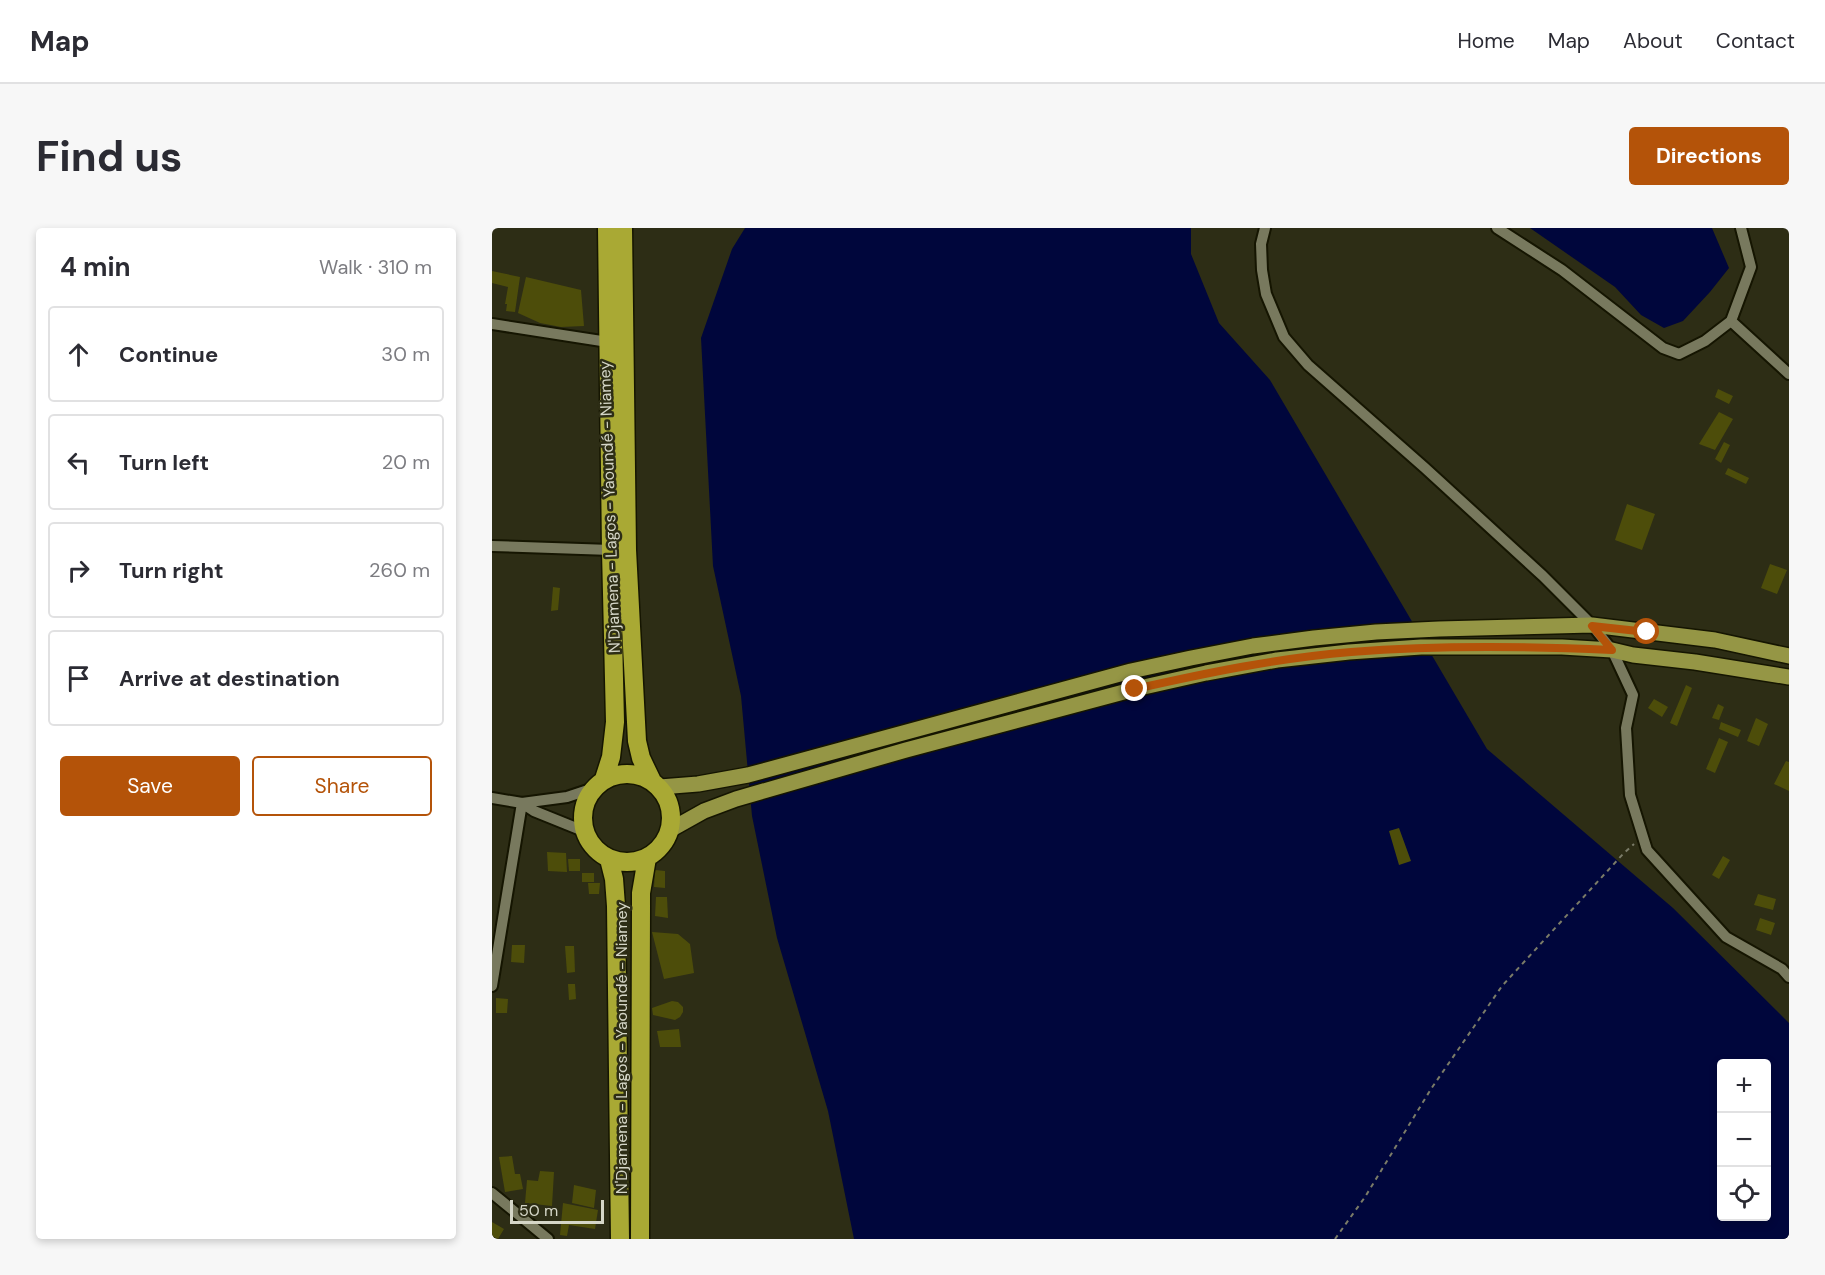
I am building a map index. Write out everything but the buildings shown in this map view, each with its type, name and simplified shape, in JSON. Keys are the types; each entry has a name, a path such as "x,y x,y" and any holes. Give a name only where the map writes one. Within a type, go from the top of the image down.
{"highway":[{"name":"N'Djamena - Lagos - Yaoundé - Niamey","path":"599,783 611,757 615,722 610,550 606,228"},
{"name":"N'Djamena - Lagos - Yaoundé - Niamey","path":"623,228 627,550 637,741 645,769 656,784"},
{"path":"627,774 636,774 656,784 669,803 671,821 670,830 662,846 647,858 628,863 609,859 594,848 585,832 584,814 585,805 599,783 627,774"},
{"name":"N'Djamena - Lagos - Yaoundé - Niamey","path":"640,1239 641,893 647,858"},
{"name":"N'Djamena - Lagos - Yaoundé - Niamey","path":"609,859 614,879 616,906 620,1239"}],"main road":[{"path":"656,784 698,784 748,775 1131,671 1252,646 1314,638 1439,629 1592,626 1715,640 1789,656"},
{"path":"670,830 704,811 750,794 1123,692 1277,660 1421,647 1528,647 1612,650 1789,677"}],"street":[{"path":"1265,228 1261,244 1266,294 1284,337 1308,366 1425,468 1543,576 1612,650 1633,695 1626,728 1630,795 1647,850 1726,937 1782,969 1789,977"},
{"path":"1497,228 1562,270 1664,348 1679,354 1705,341 1731,321 1752,267 1741,228"},
{"path":"1731,321 1789,374"},
{"path":"492,324 608,342"},
{"path":"492,546 610,550"},
{"path":"492,798 522,803 567,797 599,783"},
{"path":"522,803 534,811 585,832"},
{"path":"492,986 522,803"},
{"path":"492,1193 548,1239"}],"path":[{"path":"1335,1239 1365,1197 1431,1089 1502,986 1623,854 1643,836"}],"shaded area":[{"path":"745,228 1191,228 1191,254 1219,323 1270,380 1487,749 1673,908 1789,1023 1789,1239 854,1239 828,1111 777,938 752,816 741,696 713,566 701,338 732,249"},
{"path":"1530,228 1712,228 1729,268 1683,321 1664,328 1641,315 1615,287"}],"route":[{"path":"1135,689 1277,660 1349,652 1421,647 1494,646 1612,650 1592,626 1647,632"}]}
